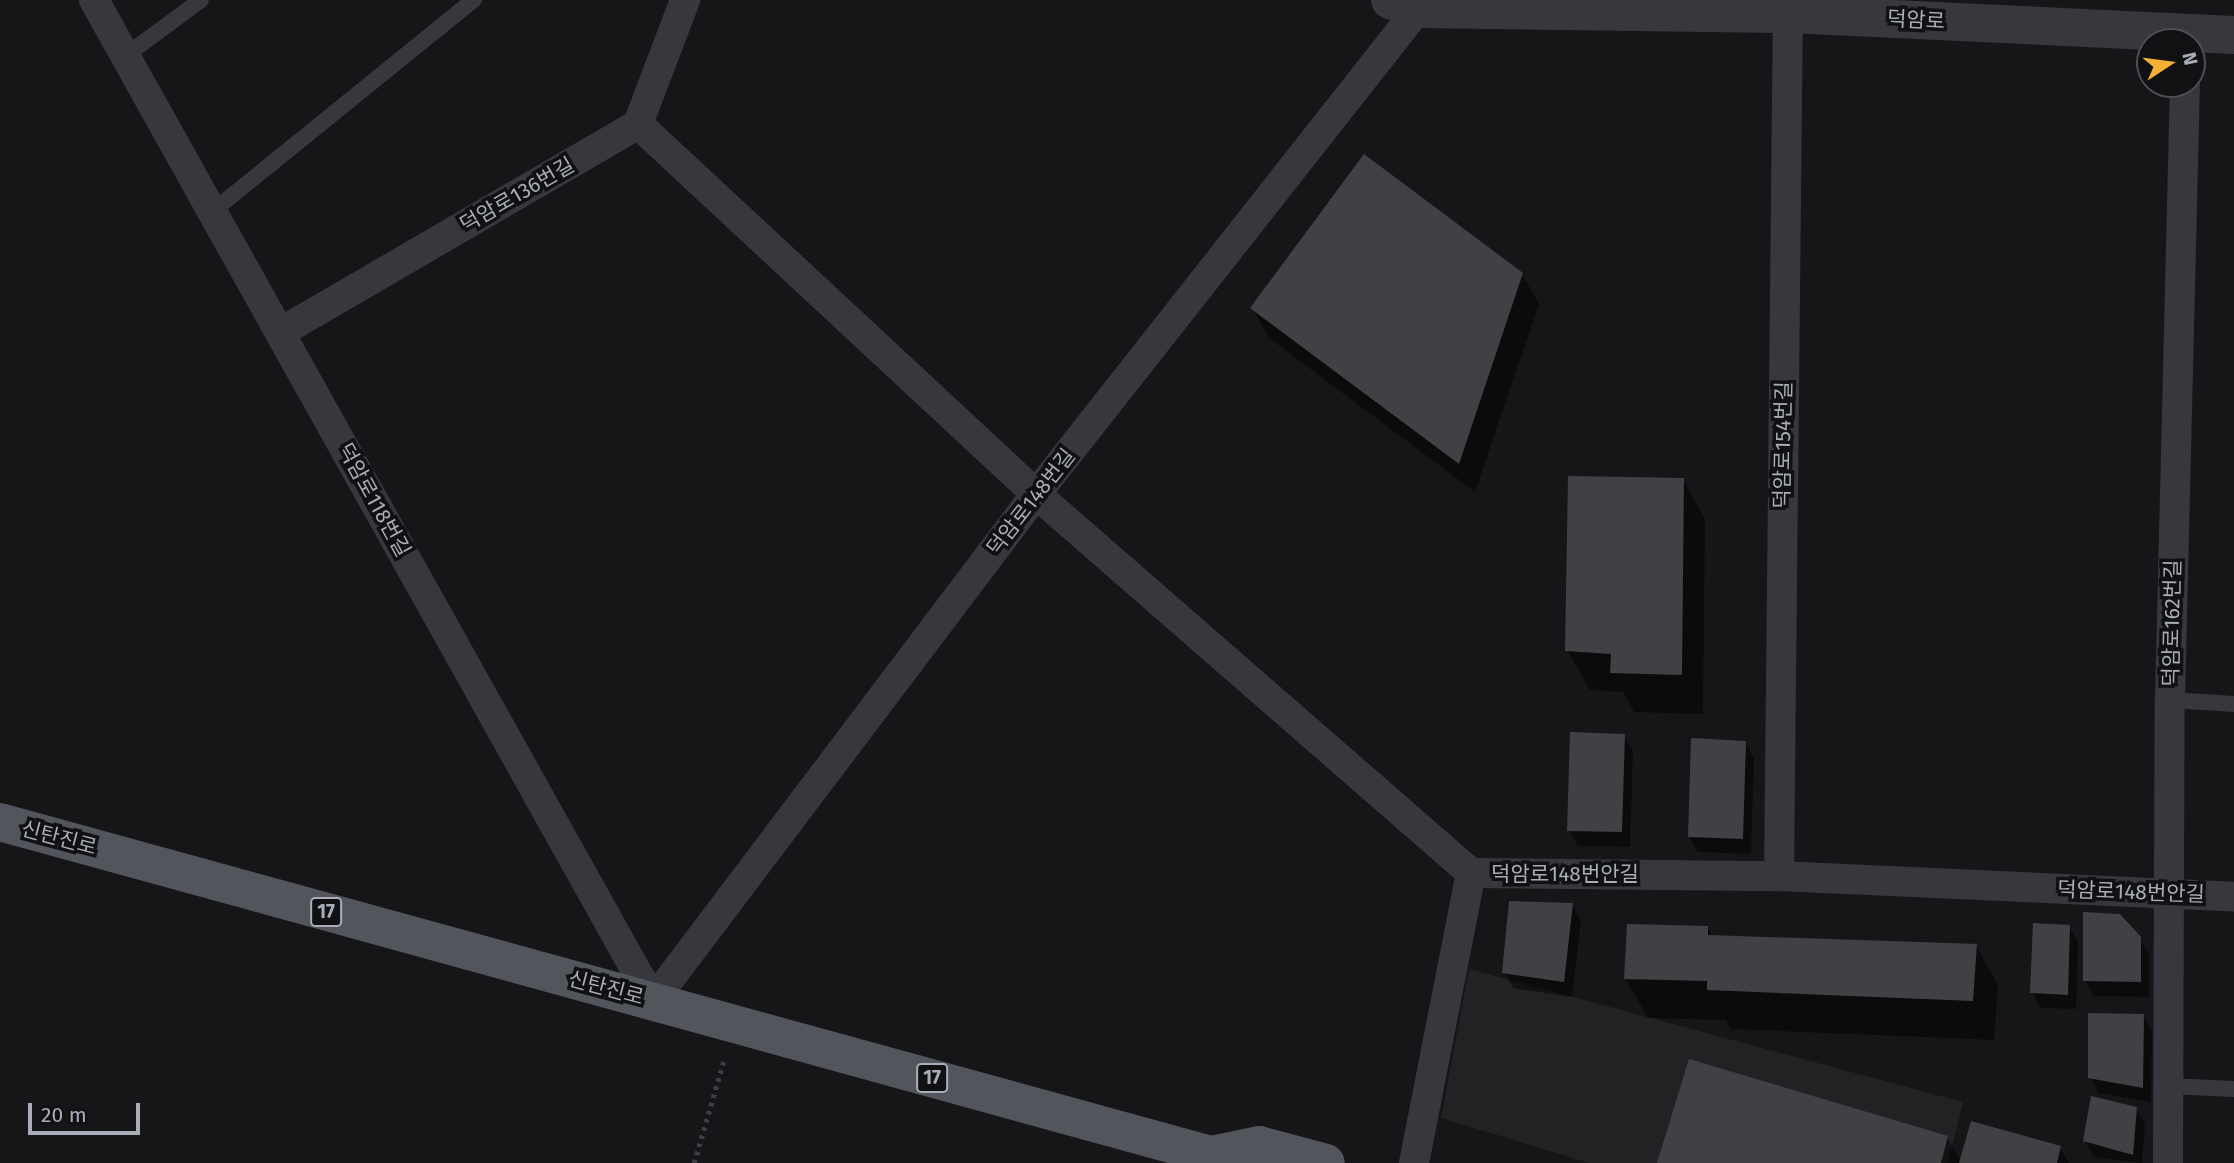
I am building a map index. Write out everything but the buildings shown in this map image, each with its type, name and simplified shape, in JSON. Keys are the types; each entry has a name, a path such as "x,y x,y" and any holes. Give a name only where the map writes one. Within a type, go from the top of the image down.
{"main road":[{"name":"신탄진로","path":"0,822 735,1023 1214,1159 1259,1145 1326,1163"}],"street":[{"name":"덕암로118번길","path":"94,0 653,1001"},
{"path":"639,124 685,0"},
{"name":"덕암로","path":"1404,5 1788,7 2136,34"},
{"name":"덕암로148번길","path":"653,1001 1404,5"},
{"name":"덕암로154번길","path":"1779,876 1788,7"},
{"name":"덕암로","path":"2206,37 2234,35"},
{"name":"덕암로162번길","path":"2168,1163 2170,700 2185,98"},
{"name":"덕암로136번길","path":"281,332 639,124"},
{"name":"덕암로148번안길","path":"639,124 1036,495 1471,873 1779,876 2234,897"},
{"path":"1415,1163 1471,873"}],"lane":[{"path":"125,56 201,0"},
{"path":"213,211 474,0"},
{"path":"2170,700 2234,704"},
{"path":"2169,1086 2234,1089"}],"path":[{"path":"694,1163 735,1023"}],"shaded area":[{"path":"1469,969 1963,1102 1948,1163 1589,1163 1441,1118"}]}
